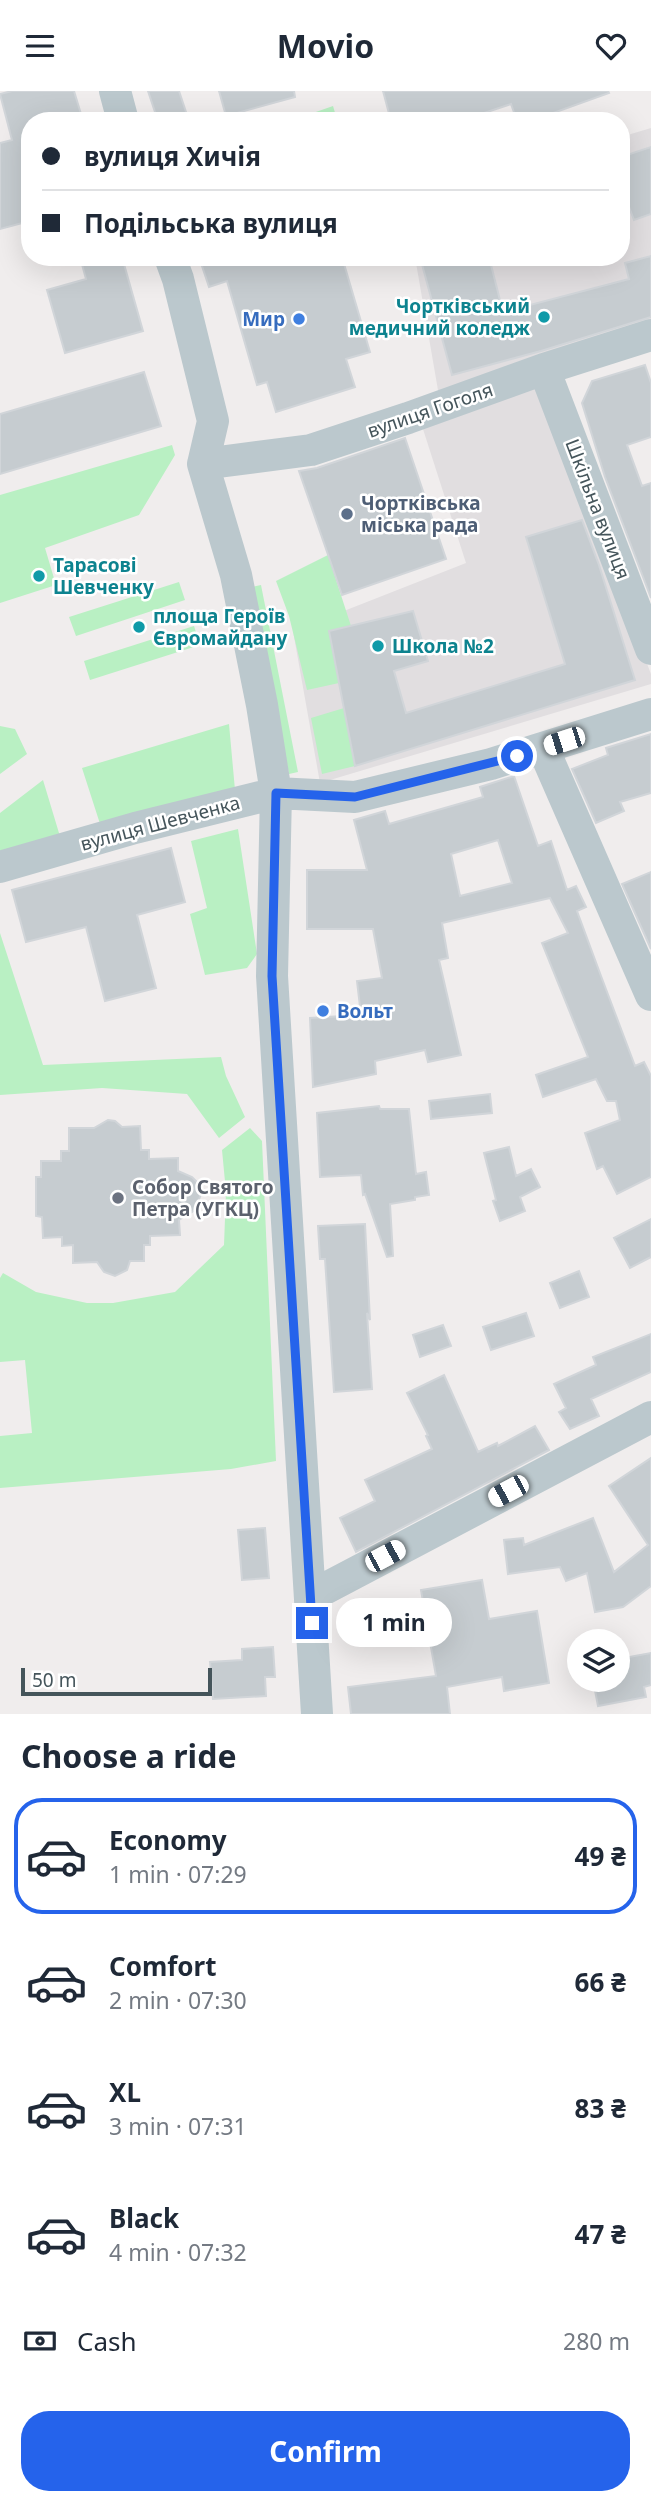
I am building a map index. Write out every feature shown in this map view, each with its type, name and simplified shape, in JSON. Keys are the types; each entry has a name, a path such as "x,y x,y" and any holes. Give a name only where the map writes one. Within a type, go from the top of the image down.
{"street":[{"path":"115,91 121,112"},
{"path":"173,266 213,421 203,464 236,575 262,705 276,793 272,976 317,1714"},
{"name":"вулиця Гоголя","path":"203,464 311,450 651,335"},
{"name":"Шкільна вулиця","path":"544,369 651,649"},
{"name":"вулиця Шевченка","path":"0,867 135,828 276,793 355,797 491,764 651,714"},
{"path":"543,748 651,995"},
{"path":"311,1596 651,1417"}],"shaded area":[{"path":"651,128 651,330 439,396 417,266 630,266 630,134"},
{"path":"538,381 651,674 651,684 320,783 293,631 466,563 422,426"}],"green space":[{"path":"333,106 335,112 316,112"},
{"path":"172,445 175,455 139,515 45,548 56,585 0,603 0,495"},
{"path":"328,555 351,626 339,683 307,690 289,616 276,581"},
{"path":"179,582 185,600 76,636 69,617"},
{"path":"261,585 298,772 289,774 252,587"},
{"path":"194,626 200,645 90,680 84,661"},
{"path":"344,708 355,766 322,774 311,718"},
{"path":"229,724 235,790 102,830 82,768"},
{"path":"0,726 15,729 27,754 0,774"},
{"path":"43,780 62,843 0,860 0,813"},
{"path":"238,829 257,954 247,968 205,975 190,914 207,908 191,841"},
{"path":"0,933 43,1065 221,1057 226,1076 245,1117 219,1138 187,1094 102,1088 0,1095"},
{"path":"250,1128 262,1141 276,1461 231,1469 0,1488 0,1436 32,1433 25,1360 0,1362 0,1278 3,1273 36,1292 87,1303 113,1303 175,1292 224,1245 226,1192 222,1150"}],"building":[{"path":"12,91 74,91 80,112 21,112 21,223 0,229 0,143 12,140 0,94"},
{"path":"148,91 179,91 186,112 155,112"},
{"path":"219,91 294,91 295,97 241,112 225,112"},
{"path":"383,91 609,93 556,112 514,112 511,104 487,112 389,112"},
{"path":"651,147 651,214 634,220 630,210 630,154"},
{"name":"Чортківський медичний коледж","path":"651,256 651,317 452,375 422,266 491,266 503,312 629,279 626,266 630,266 630,262"},
{"path":"82,266 125,266 143,331 65,353 47,290 86,279"},
{"name":"Мир","path":"202,266 345,266 370,352 346,359 355,387 276,412 267,382 257,385 227,281 209,287"},
{"path":"645,365 651,383 651,437 627,445 642,486 651,483 651,598 605,477 582,403 592,381"},
{"path":"144,372 161,426 0,474 0,414"},
{"name":"Чортківська міська рада","path":"405,438 446,559 342,595 299,471 317,468"},
{"name":"Школа №2","path":"582,520 635,680 355,766 329,631 413,611 428,661 394,671 406,713 565,664 526,537"},
{"path":"651,734 651,793 620,802 624,811 596,823 572,769 608,755 606,748"},
{"path":"514,776 538,846 551,841 567,890 576,886 586,907 577,911 635,1066 644,1062 651,1076 651,1177 617,1194 603,1166 597,1169 585,1133 620,1120 616,1101 607,1101 596,1079 543,1097 536,1075 588,1057 542,943 568,933 550,898 442,923 448,958 439,960 461,1055 428,1062 425,1050 375,1061 376,1074 313,1087 310,1018 361,1015 357,981 382,978 373,929 307,929 307,870 367,870 354,820 385,811 389,824 483,797 480,787","holes":["498,840 512,883 460,896 451,854"]},
{"path":"171,848 185,902 137,915 156,988 105,1001 86,927 26,942 12,890"},
{"path":"651,872 651,949 622,884"},
{"path":"490,1094 492,1113 431,1119 429,1101"},
{"path":"379,1106 380,1109 409,1109 416,1174 426,1172 429,1195 390,1204 393,1256 387,1257 365,1194 363,1195 361,1175 320,1177 317,1113"},
{"name":"Собор Святого Петра (УГКЦ)","path":"108,1120 115,1121 122,1127 140,1126 141,1150 149,1150 149,1159 178,1158 178,1171 192,1177 199,1184 201,1194 195,1210 179,1220 180,1235 150,1236 150,1245 144,1245 144,1261 130,1261 127,1270 115,1276 104,1272 97,1262 73,1263 73,1245 62,1246 62,1237 43,1238 42,1217 36,1216 36,1177 41,1177 41,1161 61,1161 61,1151 69,1151 69,1128 94,1128"},
{"path":"509,1147 516,1176 531,1169 540,1187 520,1197 525,1211 500,1221 493,1201 496,1200 484,1153"},
{"path":"651,1219 651,1257 630,1268 614,1238"},
{"path":"365,1224 372,1389 334,1392 325,1259 320,1259 318,1226"},
{"path":"579,1271 589,1297 560,1308 550,1283"},
{"path":"526,1313 534,1336 491,1350 483,1327"},
{"path":"443,1325 451,1346 420,1357 413,1335"},
{"path":"651,1334 651,1372 591,1399 599,1416 570,1429 559,1412 566,1408 554,1384 596,1365 593,1357"},
{"path":"444,1375 478,1452 497,1443 498,1446 535,1426 549,1450 356,1552 340,1518 375,1501 365,1480 432,1449 407,1393"},
{"path":"651,1458 651,1586 623,1607 595,1612 587,1573 566,1581 560,1567 508,1574 504,1540 523,1538 524,1545 593,1518 614,1572 648,1545 609,1486"},
{"path":"265,1528 269,1578 242,1580 238,1530"},
{"path":"482,1580 489,1619 537,1611 549,1683 504,1691 502,1677 447,1687 450,1714 351,1714 348,1687 436,1676 421,1590"},
{"path":"273,1647 275,1677 265,1677 266,1696 213,1699 210,1662 242,1660 242,1649"},
{"path":"651,1653 651,1685 644,1687 646,1697 598,1706 595,1692 630,1692 630,1657"}],"place":[{"name":"Чортківський медичний коледж","path":"544,317"},
{"name":"Мир","path":"299,319"},
{"name":"Чортківська міська рада","path":"347,514"},
{"name":"Тарасові Шевченку","path":"39,576"},
{"name":"площа Героїв Євромайдану","path":"139,627"},
{"name":"Школа №2","path":"378,646"},
{"name":"Вольт","path":"323,1011"},
{"name":"Собор Святого Петра (УГКЦ)","path":"118,1198"}],"route":[{"path":"312,1623 272,976 276,793 355,797 517,756"}]}
